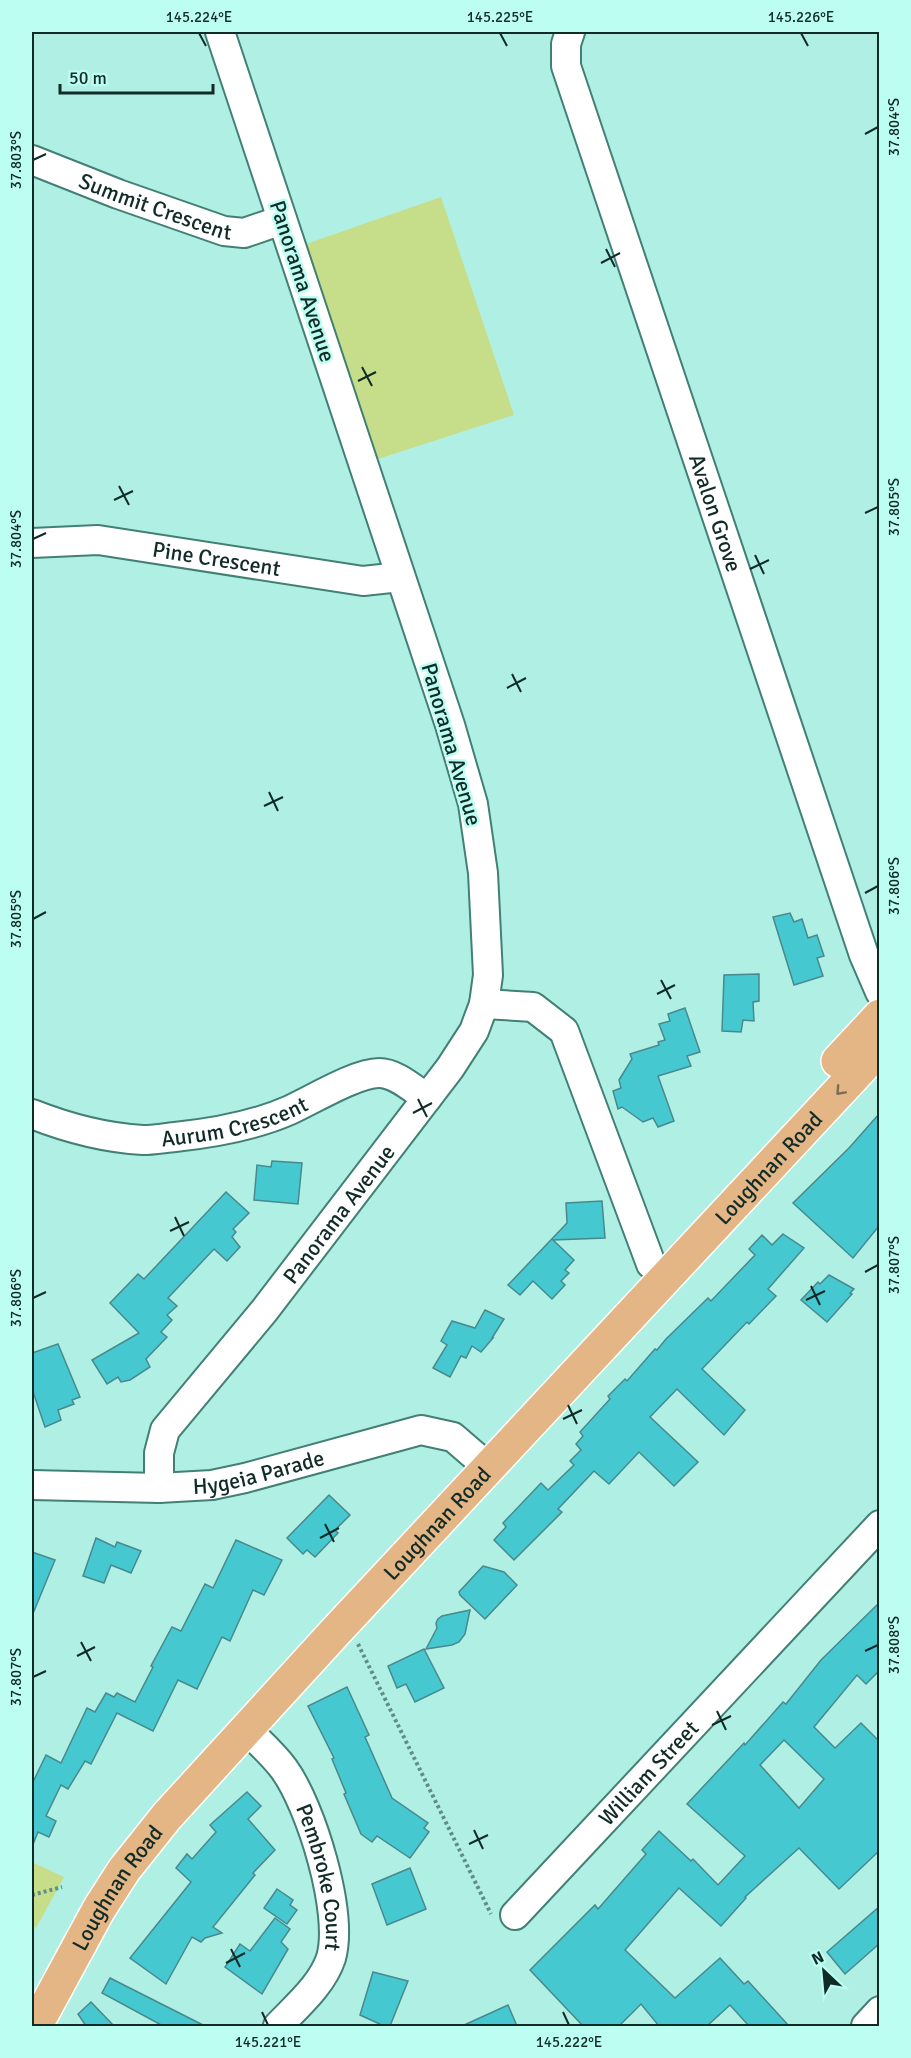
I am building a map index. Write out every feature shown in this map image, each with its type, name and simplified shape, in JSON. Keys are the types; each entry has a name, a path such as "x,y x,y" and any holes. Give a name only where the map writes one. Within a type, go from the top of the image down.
{"main road":[{"name":"Loughnan Road","path":"32,1993 58,1943 88,1895 122,1846 178,1779 879,1016"},
{"name":"Loughnan Road","path":"33,2026 99,1909 124,1870 166,1816 879,1048"}],"street":[{"name":"Panorama Avenue","path":"159,1488 159,1453 165,1430 264,1311 450,1068 474,1031 484,1004 488,975 483,873 473,804 450,725 220,32"},
{"name":"Avalon Grove","path":"570,32 566,44 566,66 864,955 879,992"},
{"name":"Summit Crescent","path":"32,160 118,194 224,231 244,233 282,220"},
{"name":"Pine Crescent","path":"32,543 98,540 363,581 400,577"},
{"path":"484,1004 533,1007 564,1030 651,1264"},
{"name":"Aurum Crescent","path":"32,1114 57,1124 143,1140 208,1134 255,1123 287,1111 364,1075 379,1073 394,1077 427,1098"},
{"name":"Hygeia Parade","path":"32,1485 159,1488 212,1485 422,1430 453,1437 475,1456"},
{"name":"William Street","path":"504,1917 879,1525"},
{"name":"Pembroke Court","path":"246,1729 269,1750 285,1770 302,1802 314,1832 331,1898 333,1926 331,1956 322,1978 278,2026"},
{"path":"866,2026 879,2011"}],"path":[{"path":"355,1639 504,1917"},
{"path":"32,1895 62,1887"}],"green space":[{"path":"441,197 514,415 375,460 303,245"},
{"path":"32,1862 64,1877 36,1928 32,1925"}],"building":[{"path":"790,913 794,922 802,919 808,938 817,935 824,956 817,958 823,976 794,985 773,917"},
{"path":"759,974 759,1001 753,1002 754,1021 743,1020 741,1032 722,1031 724,975"},
{"path":"685,1008 700,1052 687,1056 691,1066 658,1076 674,1121 658,1127 653,1118 643,1122 622,1107 618,1109 613,1091 621,1088 619,1080 632,1059 630,1054 659,1045 658,1042 665,1040 659,1024 670,1021 668,1014"},
{"path":"879,1114 879,1226 853,1258 793,1203 849,1148"},
{"path":"272,1161 302,1163 298,1204 254,1200 257,1165 271,1167"},
{"path":"226,1192 249,1213 233,1229 236,1232 232,1237 240,1247 227,1261 214,1249 168,1298 177,1306 167,1315 172,1320 161,1332 167,1337 146,1359 150,1367 130,1380 121,1382 118,1377 107,1384 92,1360 139,1333 110,1303 138,1274 144,1279"},
{"path":"602,1201 605,1238 553,1240 574,1260 565,1270 569,1273 561,1281 565,1285 552,1299 533,1281 520,1295 508,1285 567,1223 566,1203"},
{"path":"783,1234 804,1248 768,1289 776,1296 749,1324 747,1322 702,1369 745,1410 724,1435 677,1389 650,1417 698,1462 674,1486 639,1452 609,1484 594,1471 558,1509 562,1512 514,1560 494,1540 506,1527 503,1523 541,1483 548,1490 574,1465 570,1461 581,1450 576,1444 583,1436 580,1432 610,1399 608,1396 625,1379 627,1381 655,1349 657,1350 708,1298 711,1301 755,1255 749,1249 762,1235 772,1245"},
{"path":"829,1275 854,1289 827,1322 801,1300 818,1282 820,1284"},
{"path":"485,1310 504,1319 493,1338 481,1352 472,1346 466,1358 461,1356 450,1377 433,1368 447,1345 441,1341 452,1321 475,1328"},
{"path":"58,1344 80,1397 72,1400 74,1404 58,1410 61,1420 45,1427 32,1389 32,1353"},
{"path":"329,1495 350,1515 335,1530 338,1533 315,1557 307,1550 303,1554 287,1538"},
{"path":"96,1538 115,1547 117,1542 141,1551 131,1573 111,1565 104,1583 83,1576"},
{"path":"236,1540 282,1560 264,1595 253,1590 230,1641 222,1637 197,1689 178,1680 153,1731 117,1713 91,1764 85,1761 68,1789 61,1785 46,1816 56,1821 49,1837 38,1832 32,1847 32,1784 46,1755 61,1763 87,1708 95,1712 106,1693 114,1697 117,1693 135,1702 172,1627 181,1631 205,1584 213,1588"},
{"path":"32,1552 55,1560 32,1616"},
{"path":"483,1566 504,1572 517,1585 485,1619 459,1592"},
{"path":"879,1603 879,1671 866,1684 857,1675 814,1727 835,1748 861,1723 879,1741 879,1851 839,1889 799,1848 745,1897 721,1926 679,1888 625,1950 675,1998 720,1958 744,1984 748,1981 789,2026 749,2026 730,2005 707,2026 659,2026 641,2004 619,2026 583,2026 530,1970 595,1905 598,1909 646,1854 642,1850 659,1831 691,1861 693,1859 718,1885 745,1856 687,1804 783,1702 786,1704 821,1660","holes":["784,1740 824,1779 799,1808 760,1765"]},
{"path":"470,1610 465,1634 459,1642 426,1649 437,1628 438,1619 442,1616"},
{"path":"424,1649 444,1688 415,1702 406,1684 397,1688 388,1666"},
{"path":"347,1687 369,1735 365,1737 392,1798 428,1823 424,1828 429,1832 410,1858 377,1836 372,1842 361,1834 344,1794 346,1793 332,1759 334,1758 308,1706"},
{"path":"247,1792 261,1806 248,1819 275,1850 253,1873 255,1875 213,1927 222,1933 205,1938 201,1942 192,1937 166,1984 130,1958 191,1882 176,1868 187,1854 192,1859 216,1832 210,1825"},
{"path":"410,1868 426,1909 387,1925 372,1884"},
{"path":"277,1889 293,1900 290,1905 297,1910 287,1924 264,1908"},
{"path":"879,1907 879,1944 845,1974 827,1952"},
{"path":"275,1918 290,1929 281,1942 288,1949 262,1994 225,1967 240,1944 250,1951"},
{"path":"373,1972 408,1981 390,2026 384,2026 360,2015"},
{"path":"110,1978 205,2026 163,2026 102,1993"},
{"path":"91,2002 114,2026 86,2026 78,2014"},
{"path":"508,2005 517,2026 462,2026"}]}
